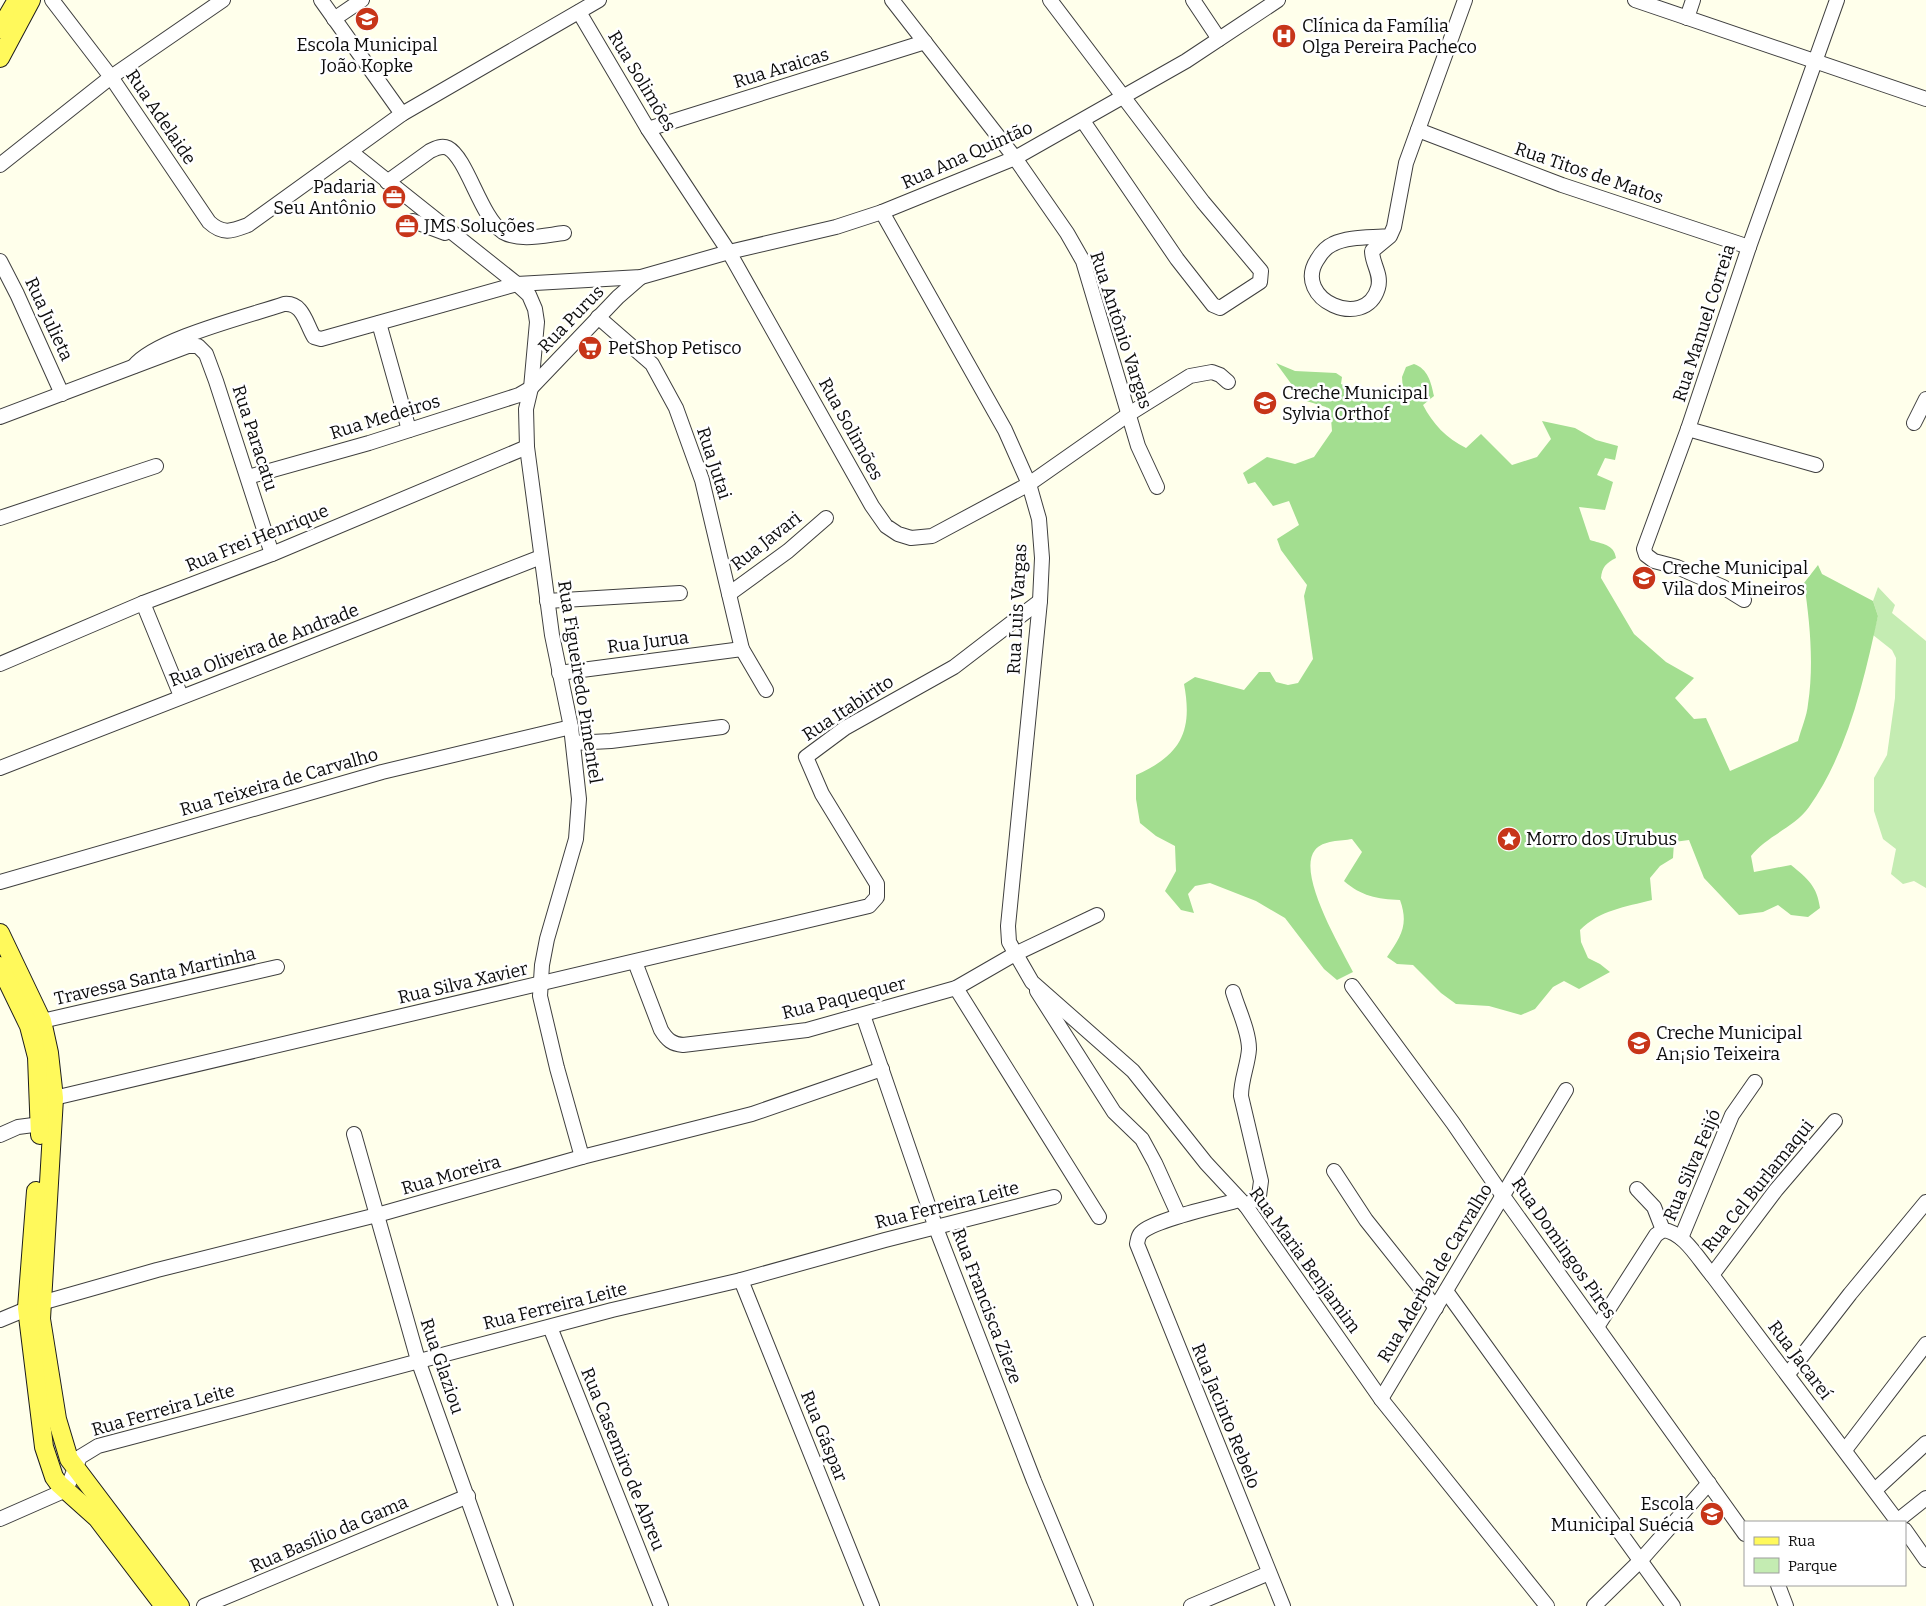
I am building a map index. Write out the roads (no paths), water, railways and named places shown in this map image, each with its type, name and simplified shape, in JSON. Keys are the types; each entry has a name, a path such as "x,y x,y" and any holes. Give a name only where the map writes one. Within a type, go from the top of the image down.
{"main road":[{"path":"0,29 16,0"},
{"path":"0,58 31,0"},
{"path":"0,933 42,1021 49,1052 54,1098 34,1306 47,1362 57,1419 67,1454 75,1467 180,1606"},
{"path":"0,966 29,1026 37,1057 41,1124 34,1306 44,1446 54,1477 97,1518 164,1606"}],"street":[{"name":"Rua Adelaide","path":"52,0 112,77 209,222 222,231 231,232 248,224 402,114 599,0"},
{"path":"0,165 112,77 223,0"},
{"path":"321,0 402,114"},
{"path":"334,19 362,0"},
{"name":"Rua Antônio Vargas","path":"892,0 1015,158 1067,232 1083,261 1138,446 1157,487"},
{"path":"1050,0 1203,202 1261,271 1260,282 1220,308 1212,305 1177,259 1084,121"},
{"path":"1194,0 1219,39"},
{"name":"Rua Ana Quintão","path":"642,278 729,252 836,227 882,212 1015,158 1084,121 1122,96 1219,39 1278,0"},
{"path":"1390,236 1341,241 1331,245 1321,253 1313,265 1312,279 1315,292 1328,303 1340,309 1362,307 1374,297 1379,287 1380,275 1372,258 1372,251 1390,236 1397,214 1406,162 1465,0"},
{"path":"1634,0 1926,99"},
{"path":"1688,18 1694,0"},
{"name":"Rua Manuel Correia","path":"1744,600 1716,584 1677,567 1654,561 1646,555 1645,540 1688,429 1749,247 1836,0"},
{"name":"Rua Solimões","path":"579,12 648,129 729,252 872,506 886,526 898,534 911,538 932,536 1029,484 1128,414 1190,376 1212,372 1220,375 1228,382"},
{"name":"Rua Araicas","path":"648,129 925,42"},
{"name":"Rua Titos de Matos","path":"1418,130 1562,185 1749,247"},
{"path":"386,182 437,147 446,147 456,155 477,196 498,227 504,232 519,237 564,233"},
{"name":"Rua Figueiredo Pimentel","path":"351,152 386,182 517,284 529,295 535,309 537,322 531,388 526,409 527,447 547,602 559,673 571,727 579,799 576,838 548,939 540,984 541,1007 582,1157"},
{"name":"Rua Luis Vargas","path":"882,212 1005,430 1029,484 1039,519 1042,558 1040,601 1008,926 1008,942 1014,954"},
{"name":"Rua Figueiredo Pimentel","path":"413,221 459,239"},
{"name":"Rua Julieta","path":"0,261 62,394"},
{"path":"0,417 134,366 141,357 167,343 284,304 293,304 302,312 314,337 321,340 517,284 642,278"},
{"name":"Rua Purus","path":"531,388 598,317 628,288 642,278"},
{"name":"Rua Jutai","path":"598,317 652,364 676,408 702,480 742,649 766,690"},
{"path":"378,323 409,430"},
{"name":"Rua Paracatu","path":"134,366 188,346 198,346 206,354 272,554"},
{"name":"Rua Medeiros","path":"248,477 409,430 498,402 531,388"},
{"path":"1914,423 1926,399"},
{"path":"1688,429 1816,464"},
{"name":"Rua Frei Henrique","path":"0,664 144,603 272,554 527,447"},
{"path":"0,518 156,466"},
{"name":"Rua Javari","path":"729,594 788,551 826,518"},
{"name":"Rua Oliveira de Andrade","path":"0,768 541,557"},
{"path":"547,602 680,593"},
{"name":"Rua Itabirito","path":"878,897 877,884 822,794 806,757 845,728 954,667 1040,601"},
{"path":"144,603 181,696"},
{"name":"Rua Jurua","path":"559,673 742,649"},
{"name":"Rua Teixeira de Carvalho","path":"0,882 399,767 571,727"},
{"path":"573,743 611,741 722,727"},
{"name":"Rua Silva Xavier","path":"54,1098 869,906 878,897"},
{"name":"Rua Paquequer","path":"635,962 661,1030 666,1038 674,1044 780,1034 863,1016 956,988 1014,954 1097,915"},
{"name":"Rua Maria Benjamim","path":"1014,954 1032,982 1133,1071 1206,1162 1243,1203 1381,1399 1546,1606"},
{"name":"Travessa Santa Martinha","path":"42,1021 277,967"},
{"path":"1032,982 1114,1112 1142,1140 1156,1163 1180,1216 1243,1203 1259,1196 1261,1181 1241,1096 1241,1086 1249,1049 1248,1038 1233,992"},
{"name":"Rua Domingos Pires","path":"1352,986 1453,1123 1503,1196 1744,1533"},
{"path":"956,988 1099,1217"},
{"name":"Rua Francisca Zieze","path":"863,1016 936,1228 1034,1481 1086,1606"},
{"name":"Rua Moreira","path":"0,1320 34,1306 157,1270 377,1215 582,1157 752,1114 882,1069"},
{"name":"Rua Silva Feijó","path":"1681,1238 1732,1115 1755,1082"},
{"name":"Rua Aderbal de Carvalho","path":"1381,1399 1566,1090"},
{"name":"Rua Cel Burlamaqui","path":"1712,1276 1776,1190 1835,1121"},
{"path":"0,1135 18,1127 41,1124"},
{"name":"Rua Glaziou","path":"354,1134 418,1360 506,1606"},
{"path":"1334,1171 1366,1220 1436,1308"},
{"path":"1597,1327 1656,1235 1663,1230 1654,1207 1637,1188"},
{"name":"Rua Ferreira Leite","path":"75,1467 84,1453 98,1446 418,1360 612,1310 741,1280 1054,1197"},
{"path":"1788,1374 1850,1294 1926,1202"},
{"name":"Rua Jacinto Rebelo","path":"1180,1216 1144,1230 1138,1238 1139,1250 1283,1606"},
{"name":"Rua Jacareí","path":"1663,1230 1669,1230 1681,1238 1712,1276 1898,1521"},
{"name":"Rua Gáspar","path":"741,1280 872,1606"},
{"path":"1446,1291 1673,1606"},
{"name":"Rua Casemiro de Abreu","path":"550,1326 661,1606"},
{"path":"1845,1450 1926,1344"},
{"path":"1875,1490 1926,1442"},
{"path":"0,1519 66,1490 75,1467"},
{"path":"1594,1606 1640,1561 1709,1483"},
{"name":"Rua Basílio da Gama","path":"204,1606 468,1496"},
{"path":"1903,1521 1926,1498"},
{"name":"Rua Jacareí","path":"1906,1532 1924,1555"},
{"path":"1191,1606 1269,1573"},
{"path":"1778,1586 1786,1606"}],"place":[{"name":"Escola Municipal João Kopke","path":"367,19"},
{"name":"Clínica da Família Olga Pereira Pacheco","path":"1284,36"},
{"name":"Padaria Seu Antônio","path":"394,197"},
{"name":"JMS Soluções","path":"407,226"},
{"name":"PetShop Petisco","path":"590,348"},
{"name":"Creche Municipal Sylvia Orthof","path":"1265,403"},
{"name":"Creche Municipal Vila dos Mineiros","path":"1644,578"},
{"name":"Morro dos Urubus","path":"1509,839"},
{"name":"Creche Municipal An¡sio Teixeira","path":"1639,1043"},
{"name":"Escola Municipal Suécia","path":"1712,1514"}]}
